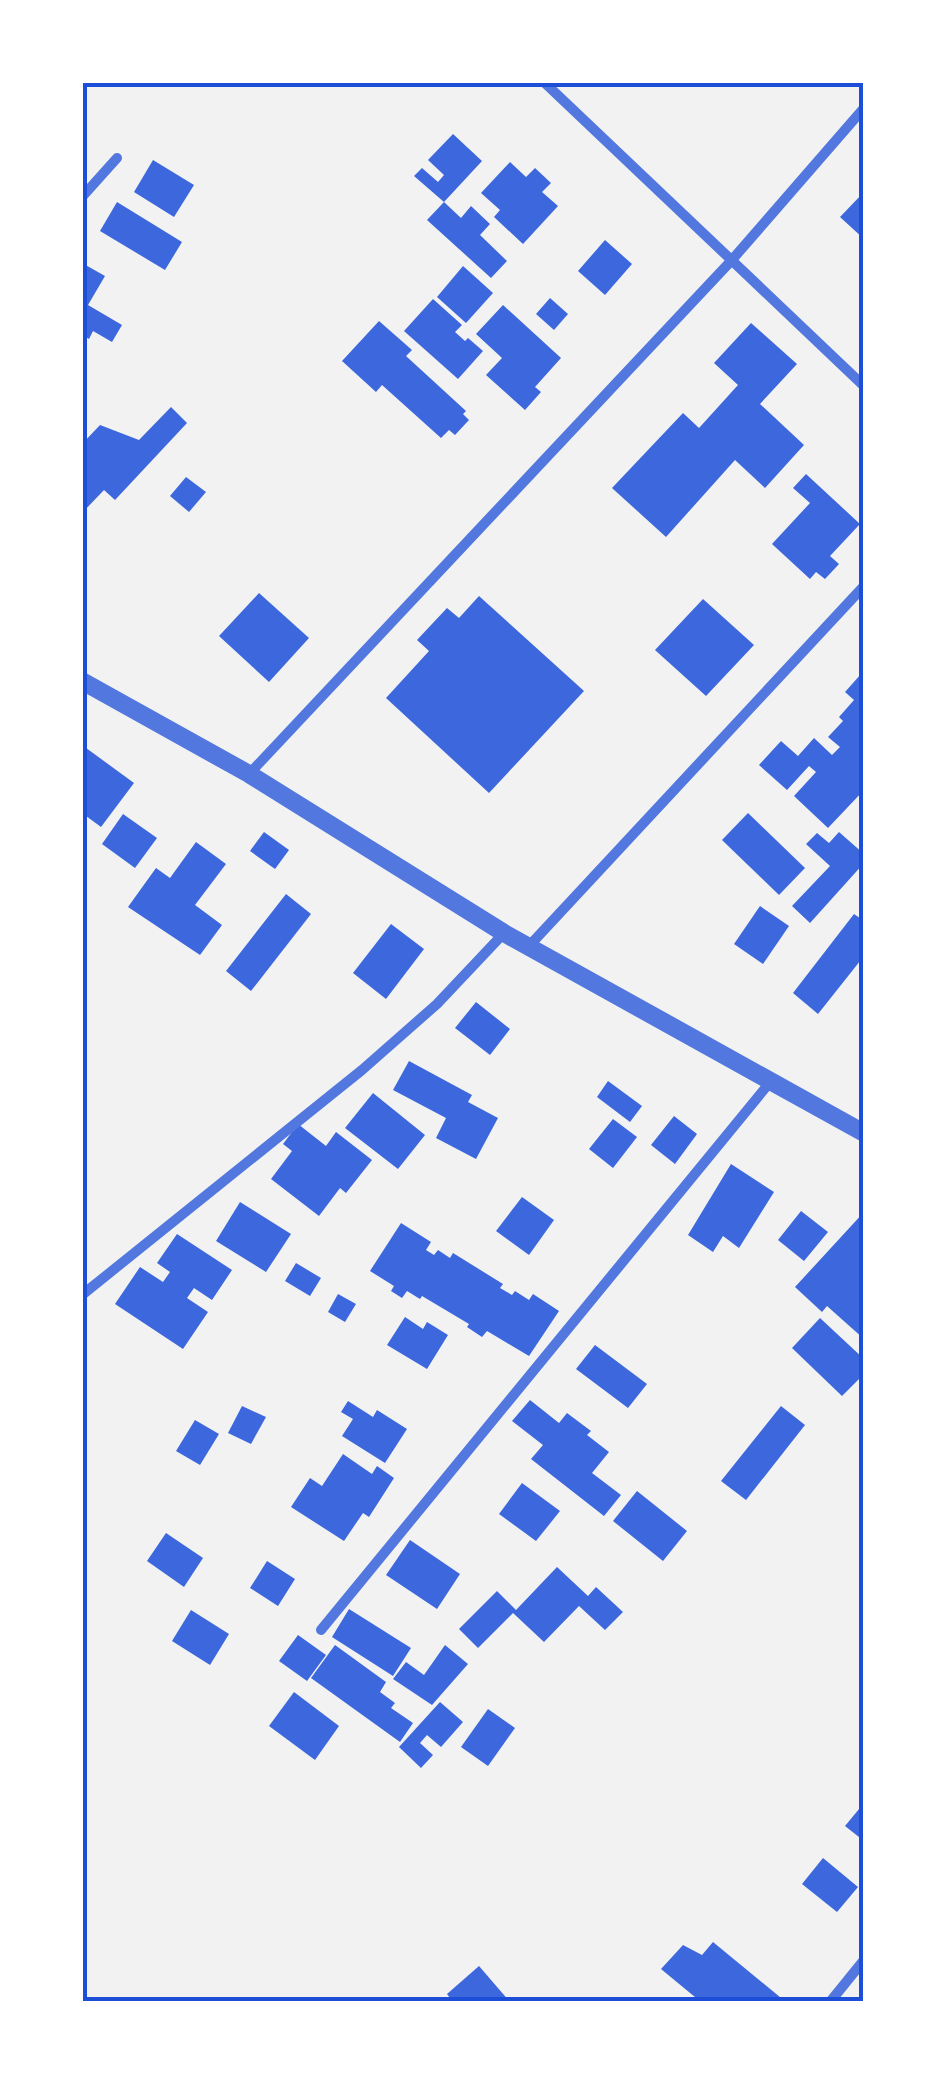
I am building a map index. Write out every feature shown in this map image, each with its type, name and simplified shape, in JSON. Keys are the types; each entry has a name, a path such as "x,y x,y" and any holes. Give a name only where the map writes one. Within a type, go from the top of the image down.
{"street":[{"path":"544,82 864,386"},
{"path":"249,774 730,260 864,108"},
{"path":"82,198 117,158"},
{"path":"530,945 864,586"},
{"path":"82,681 249,774 504,933 864,1133"},
{"path":"82,1295 362,1070 436,1004 504,933"},
{"path":"321,1630 771,1081"},
{"path":"830,2002 864,1960"}],"building":[{"path":"453,134 482,161 444,202 414,176 422,168 438,182 444,175 428,160"},
{"path":"153,160 194,185 174,217 134,192"},
{"path":"510,162 526,177 535,168 551,183 542,192 558,206 523,244 494,217 500,210 481,193"},
{"path":"864,192 864,239 840,217"},
{"path":"117,202 182,242 165,270 100,231"},
{"path":"444,202 461,218 471,206 490,224 480,235 507,261 491,278 427,220"},
{"path":"605,240 632,264 605,295 578,271"},
{"path":"82,263 105,276 88,305 122,325 112,342 93,331 89,339 82,335"},
{"path":"463,266 493,293 466,323 437,297"},
{"path":"550,298 568,314 554,330 536,314"},
{"path":"433,299 462,325 455,332 483,351 458,379 404,331"},
{"path":"503,305 561,358 535,387 541,392 525,410 486,375 502,358 476,334"},
{"path":"379,321 412,350 406,356 466,411 463,414 469,420 455,435 449,430 441,438 382,385 376,392 342,361"},
{"path":"751,323 797,364 760,404 804,445 765,488 735,460 666,537 612,488 683,413 699,428 738,385 714,363"},
{"path":"171,407 187,423 115,500 104,490 82,513 82,444 100,425 139,440"},
{"path":"806,474 860,524 830,556 839,564 825,579 816,572 810,579 772,544 810,503 793,488"},
{"path":"186,477 206,492 189,512 170,496"},
{"path":"259,593 309,638 269,682 219,636"},
{"path":"479,596 584,691 489,793 386,698 429,651 417,640 447,608 459,618"},
{"path":"703,599 754,645 706,696 655,650"},
{"path":"861,674 864,790 828,828 794,796 816,772 809,766 787,790 759,765 781,741 798,756 814,738 832,755 840,747 828,737 843,721 839,717 854,700 845,692"},
{"path":"82,745 134,783 101,827 82,813"},
{"path":"748,813 805,868 779,895 722,840"},
{"path":"123,814 157,838 135,868 102,844"},
{"path":"264,832 289,850 275,869 250,851"},
{"path":"839,832 864,854 864,863 810,923 792,906 830,866 806,844 817,833 829,843"},
{"path":"196,842 226,864 195,905 222,925 200,955 128,907 156,868 170,878"},
{"path":"286,894 311,914 251,991 226,971"},
{"path":"760,906 789,926 763,964 734,944"},
{"path":"854,914 864,921 864,956 818,1014 793,993"},
{"path":"391,924 424,949 386,999 353,973"},
{"path":"476,1002 510,1029 490,1055 455,1028"},
{"path":"409,1061 472,1095 468,1102 498,1118 476,1159 436,1138 446,1118 393,1090"},
{"path":"608,1081 642,1106 630,1122 597,1097"},
{"path":"373,1093 425,1135 398,1169 345,1128"},
{"path":"674,1116 697,1134 675,1164 651,1145"},
{"path":"613,1119 637,1137 613,1168 589,1149"},
{"path":"298,1124 326,1146 336,1132 372,1160 346,1193 340,1188 319,1216 271,1179 292,1151 283,1144"},
{"path":"731,1164 774,1192 739,1248 723,1236 713,1252 688,1235"},
{"path":"522,1197 554,1220 529,1255 496,1231"},
{"path":"240,1202 291,1234 266,1272 216,1241"},
{"path":"801,1211 828,1232 804,1261 778,1240"},
{"path":"864,1212 864,1339 827,1306 822,1312 795,1287"},
{"path":"401,1223 431,1242 426,1250 434,1255 438,1250 450,1258 453,1253 503,1284 500,1288 512,1295 515,1291 529,1300 533,1294 559,1311 529,1356 487,1331 482,1337 467,1327 469,1324 422,1296 420,1299 407,1291 402,1298 391,1291 394,1286 370,1271"},
{"path":"177,1234 232,1270 212,1300 194,1288 187,1298 208,1312 183,1349 115,1304 140,1267 163,1282 170,1272 157,1263"},
{"path":"296,1263 321,1278 310,1296 285,1281"},
{"path":"338,1294 356,1304 345,1322 328,1312"},
{"path":"405,1317 423,1329 427,1322 448,1335 427,1369 387,1345"},
{"path":"820,1318 864,1359 864,1374 842,1396 792,1348"},
{"path":"595,1345 647,1384 628,1408 576,1369"},
{"path":"530,1400 559,1423 567,1413 591,1431 587,1435 609,1452 592,1473 621,1495 604,1516 531,1459 543,1445 512,1421"},
{"path":"348,1401 373,1417 377,1410 407,1429 385,1463 342,1436 353,1419 341,1412"},
{"path":"242,1406 266,1417 251,1444 228,1433"},
{"path":"781,1406 805,1425 746,1500 721,1481"},
{"path":"195,1420 219,1434 200,1465 176,1451"},
{"path":"343,1454 372,1474 377,1466 394,1478 369,1517 363,1513 344,1541 291,1507 310,1478 322,1486"},
{"path":"522,1483 560,1511 536,1541 499,1514"},
{"path":"637,1491 687,1531 663,1561 613,1521"},
{"path":"166,1533 203,1558 184,1587 147,1561"},
{"path":"410,1540 460,1574 437,1609 386,1575"},
{"path":"267,1561 295,1579 278,1606 250,1588"},
{"path":"557,1567 588,1596 596,1587 623,1612 605,1630 579,1606 544,1642 513,1613 478,1648 459,1629 497,1591 516,1610"},
{"path":"349,1609 411,1648 393,1676 332,1637"},
{"path":"191,1610 229,1634 210,1665 172,1641"},
{"path":"298,1635 326,1655 307,1681 279,1661"},
{"path":"335,1645 386,1682 380,1692 395,1703 391,1708 413,1723 400,1742 311,1678"},
{"path":"445,1645 468,1664 432,1705 393,1679 406,1662 424,1675"},
{"path":"294,1692 339,1726 315,1760 269,1726"},
{"path":"440,1702 463,1722 441,1747 427,1735 420,1743 433,1755 421,1768 399,1747"},
{"path":"488,1709 515,1728 488,1766 461,1747"},
{"path":"864,1803 864,1841 845,1826"},
{"path":"823,1858 858,1887 837,1912 802,1884"},
{"path":"713,1942 786,2002 701,2002 661,1969 683,1945 702,1955"},
{"path":"479,1966 510,2002 453,2002 447,1994"}]}
